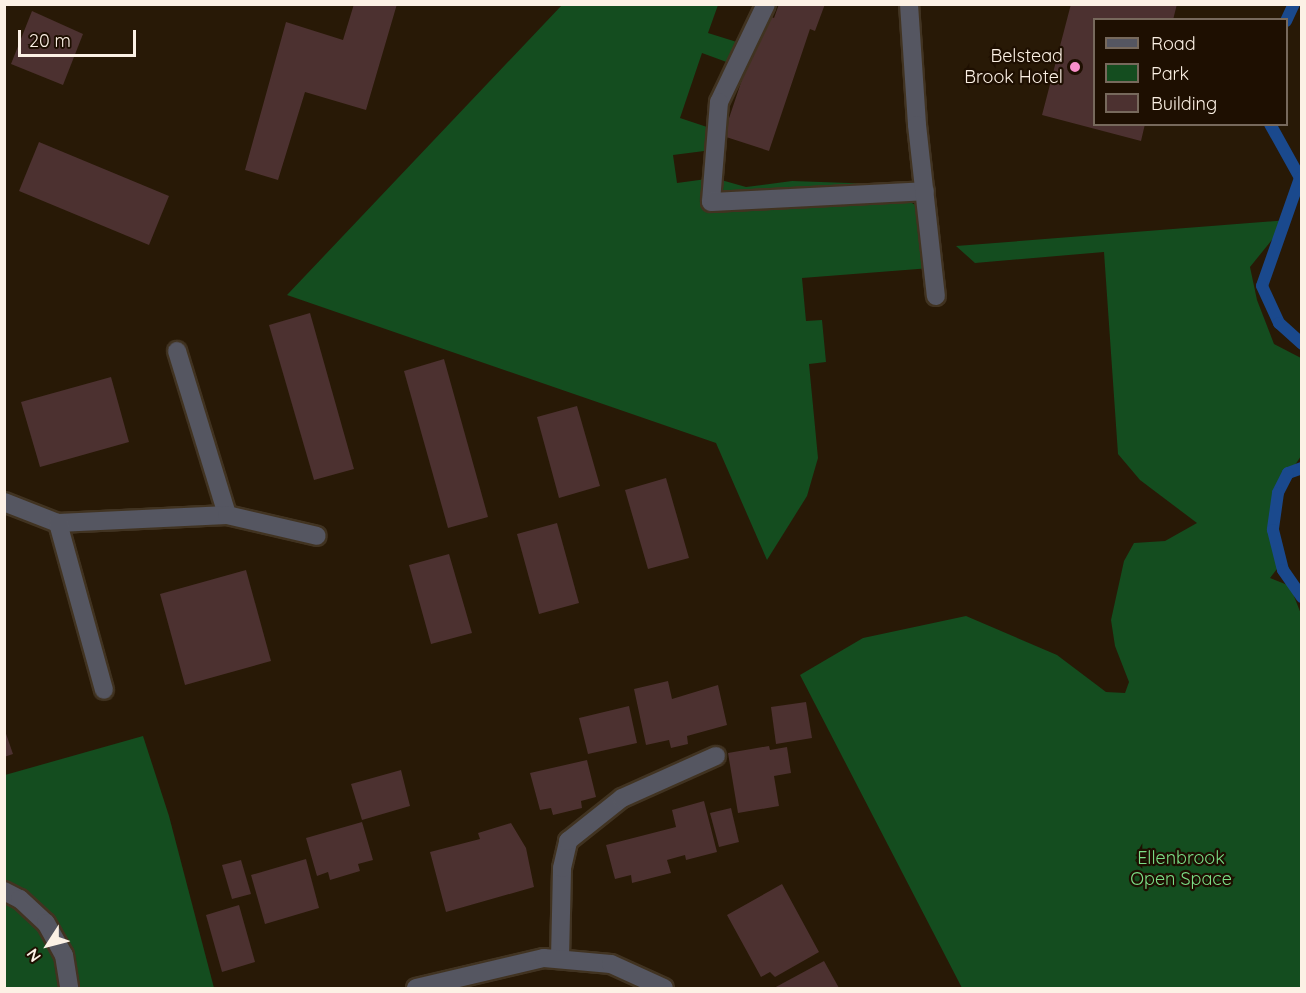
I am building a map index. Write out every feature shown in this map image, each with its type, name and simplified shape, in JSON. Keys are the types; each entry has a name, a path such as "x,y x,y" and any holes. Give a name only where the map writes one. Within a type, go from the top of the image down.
{"street":[{"path":"766,4 719,102 711,202 925,191"},
{"path":"909,4 936,296"},
{"path":"177,351 227,515"},
{"path":"4,502 58,523 227,515 317,536"},
{"path":"58,523 104,690"},
{"path":"560,958 562,868 568,841 622,798 716,756"},
{"path":"4,891 20,899 46,923 64,955 69,988"},
{"path":"416,988 512,963 560,958 611,964 664,988"}],"green space":[{"path":"562,5 718,5 708,33 740,43 732,64 702,53 680,118 719,131 712,150 673,155 677,183 714,178 746,187 792,181 878,184 928,212 931,268 802,278 806,321 822,320 826,362 809,364 818,458 807,496 767,560 716,443 287,295"},
{"name":"Ellenbrook Open Space","path":"1288,220 1250,267 1257,300 1274,344 1301,358 1301,456 1283,483 1276,506 1280,565 1270,578 1290,586 1301,614 1301,988 962,988 800,675 863,638 966,616 1057,655 1106,692 1125,693 1129,682 1115,646 1111,620 1124,561 1134,543 1165,541 1197,523 1140,480 1118,454 1104,252 975,263 956,246"},
{"path":"143,736 169,816 214,988 5,988 5,775"}],"building":[{"path":"354,4 397,4 366,110 305,92 278,180 245,170 286,22 343,40"},
{"path":"779,4 825,4 815,31 810,29 769,151 723,136 764,14 774,18"},
{"name":"Belstead Brook Hotel","path":"1071,4 1177,4 1174,18 1093,18 1093,126 1145,126 1141,141 1042,115"},
{"path":"32,11 83,34 63,85 11,64"},
{"path":"39,142 169,196 149,245 19,191"},
{"path":"310,313 354,469 314,480 269,325"},
{"path":"444,359 488,517 448,528 404,371"},
{"path":"111,377 129,442 40,467 21,402"},
{"path":"577,406 600,486 559,498 537,417"},
{"path":"666,478 689,558 648,569 625,490"},
{"path":"557,523 579,603 539,614 517,534"},
{"path":"449,554 472,633 431,644 409,565"},
{"path":"246,570 271,661 185,685 160,594"},
{"path":"668,681 672,699 718,685 727,725 687,736 688,744 671,748 669,740 646,745 634,689"},
{"path":"806,702 812,738 776,744 771,707"},
{"path":"629,706 637,743 588,754 579,718"},
{"path":"4,728 13,754 4,757"},
{"path":"769,746 770,750 787,747 791,773 774,776 779,806 738,813 728,753"},
{"path":"587,760 596,797 581,801 582,808 553,815 551,808 540,810 530,773"},
{"path":"401,770 410,806 362,820 351,784"},
{"path":"704,801 717,852 686,860 685,855 667,860 671,873 632,883 631,875 615,879 606,845 676,827 672,810"},
{"path":"731,808 739,842 719,847 710,813"},
{"path":"362,822 373,860 358,864 360,871 330,880 328,872 317,876 306,838"},
{"path":"511,823 526,848 534,887 446,912 430,852 480,839 478,833"},
{"path":"306,859 319,908 265,924 251,875"},
{"path":"241,860 251,894 232,899 222,865"},
{"path":"782,884 819,952 775,977 770,972 761,977 727,915"},
{"path":"239,905 255,962 222,972 206,915"},
{"path":"824,961 839,988 774,988"}],"waterway":[{"path":"1287,18 1294,4"},
{"path":"1271,126 1300,178 1262,286 1279,323 1302,344"},
{"path":"1302,468 1288,473 1278,493 1273,530 1283,570 1302,597"}],"place":[{"name":"Belstead Brook Hotel","path":"1075,67"}]}
